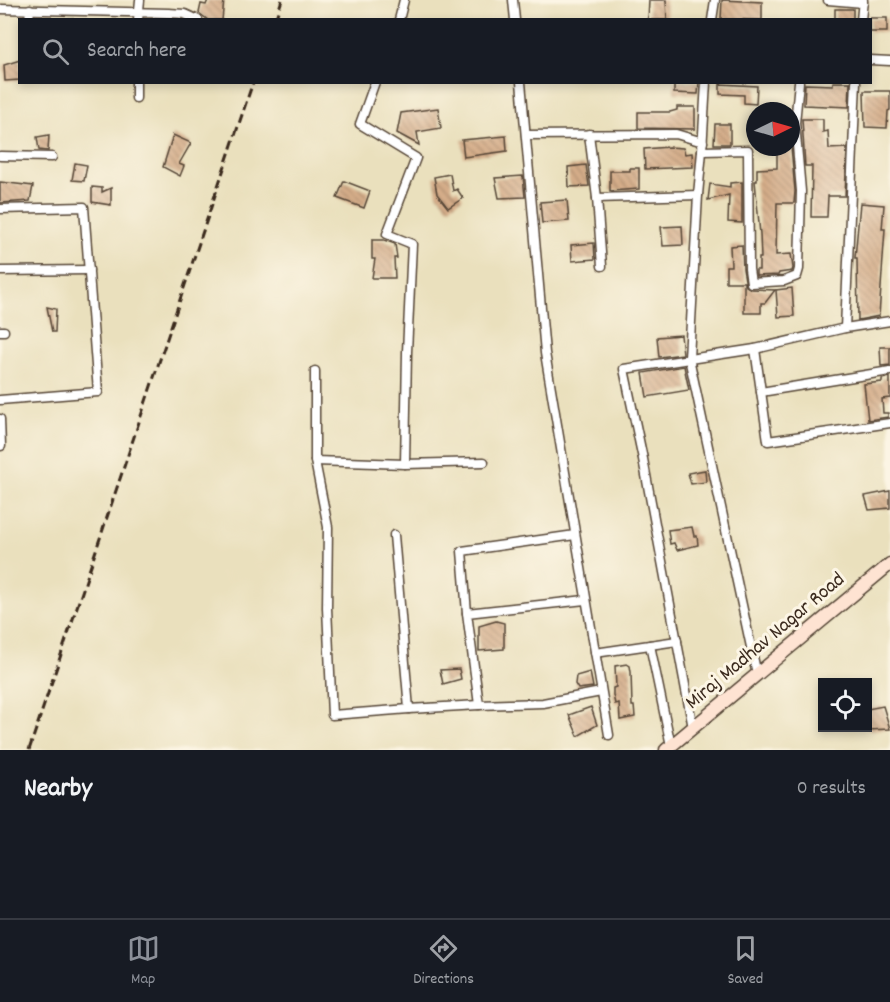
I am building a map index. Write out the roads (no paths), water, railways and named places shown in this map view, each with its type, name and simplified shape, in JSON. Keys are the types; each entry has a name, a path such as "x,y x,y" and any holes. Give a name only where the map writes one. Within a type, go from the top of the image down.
{"street":[{"path":"138,16 140,0"},
{"path":"400,18 404,0"},
{"path":"513,0 515,18"},
{"path":"712,18 715,0"},
{"path":"828,0 863,2 861,18"},
{"path":"0,9 138,16 185,14 194,18"},
{"path":"30,9 30,18"},
{"path":"872,60 890,61"},
{"path":"135,98 136,84"},
{"path":"374,84 360,124 416,158 387,234 412,244 406,352 405,464"},
{"path":"521,84 545,353 609,735"},
{"path":"706,84 689,358 757,675"},
{"path":"526,135 676,134 702,146 748,150 751,283 784,282 797,276 800,269 801,190 795,123 798,84"},
{"path":"846,327 856,84"},
{"path":"589,134 602,267"},
{"path":"0,156 52,157"},
{"path":"597,198 698,195"},
{"path":"0,209 84,207 98,392 0,400"},
{"path":"0,271 89,270"},
{"path":"693,728 624,369 754,349 846,327 890,321"},
{"path":"754,349 768,441 890,423"},
{"path":"315,371 315,461 328,527 327,608 332,715 543,703 602,692"},
{"path":"761,392 890,371"},
{"path":"0,419 1,446"},
{"path":"315,461 405,464 484,462"},
{"path":"394,535 410,709"},
{"path":"479,705 467,613 462,551 575,535"},
{"name":"Miraj Madhav Nagar Road","path":"668,748 890,564"},
{"path":"467,613 585,600"},
{"path":"595,653 677,641"},
{"path":"650,645 668,748"}],"railway":[{"path":"276,18 282,0"},
{"path":"29,750 252,84"}]}
